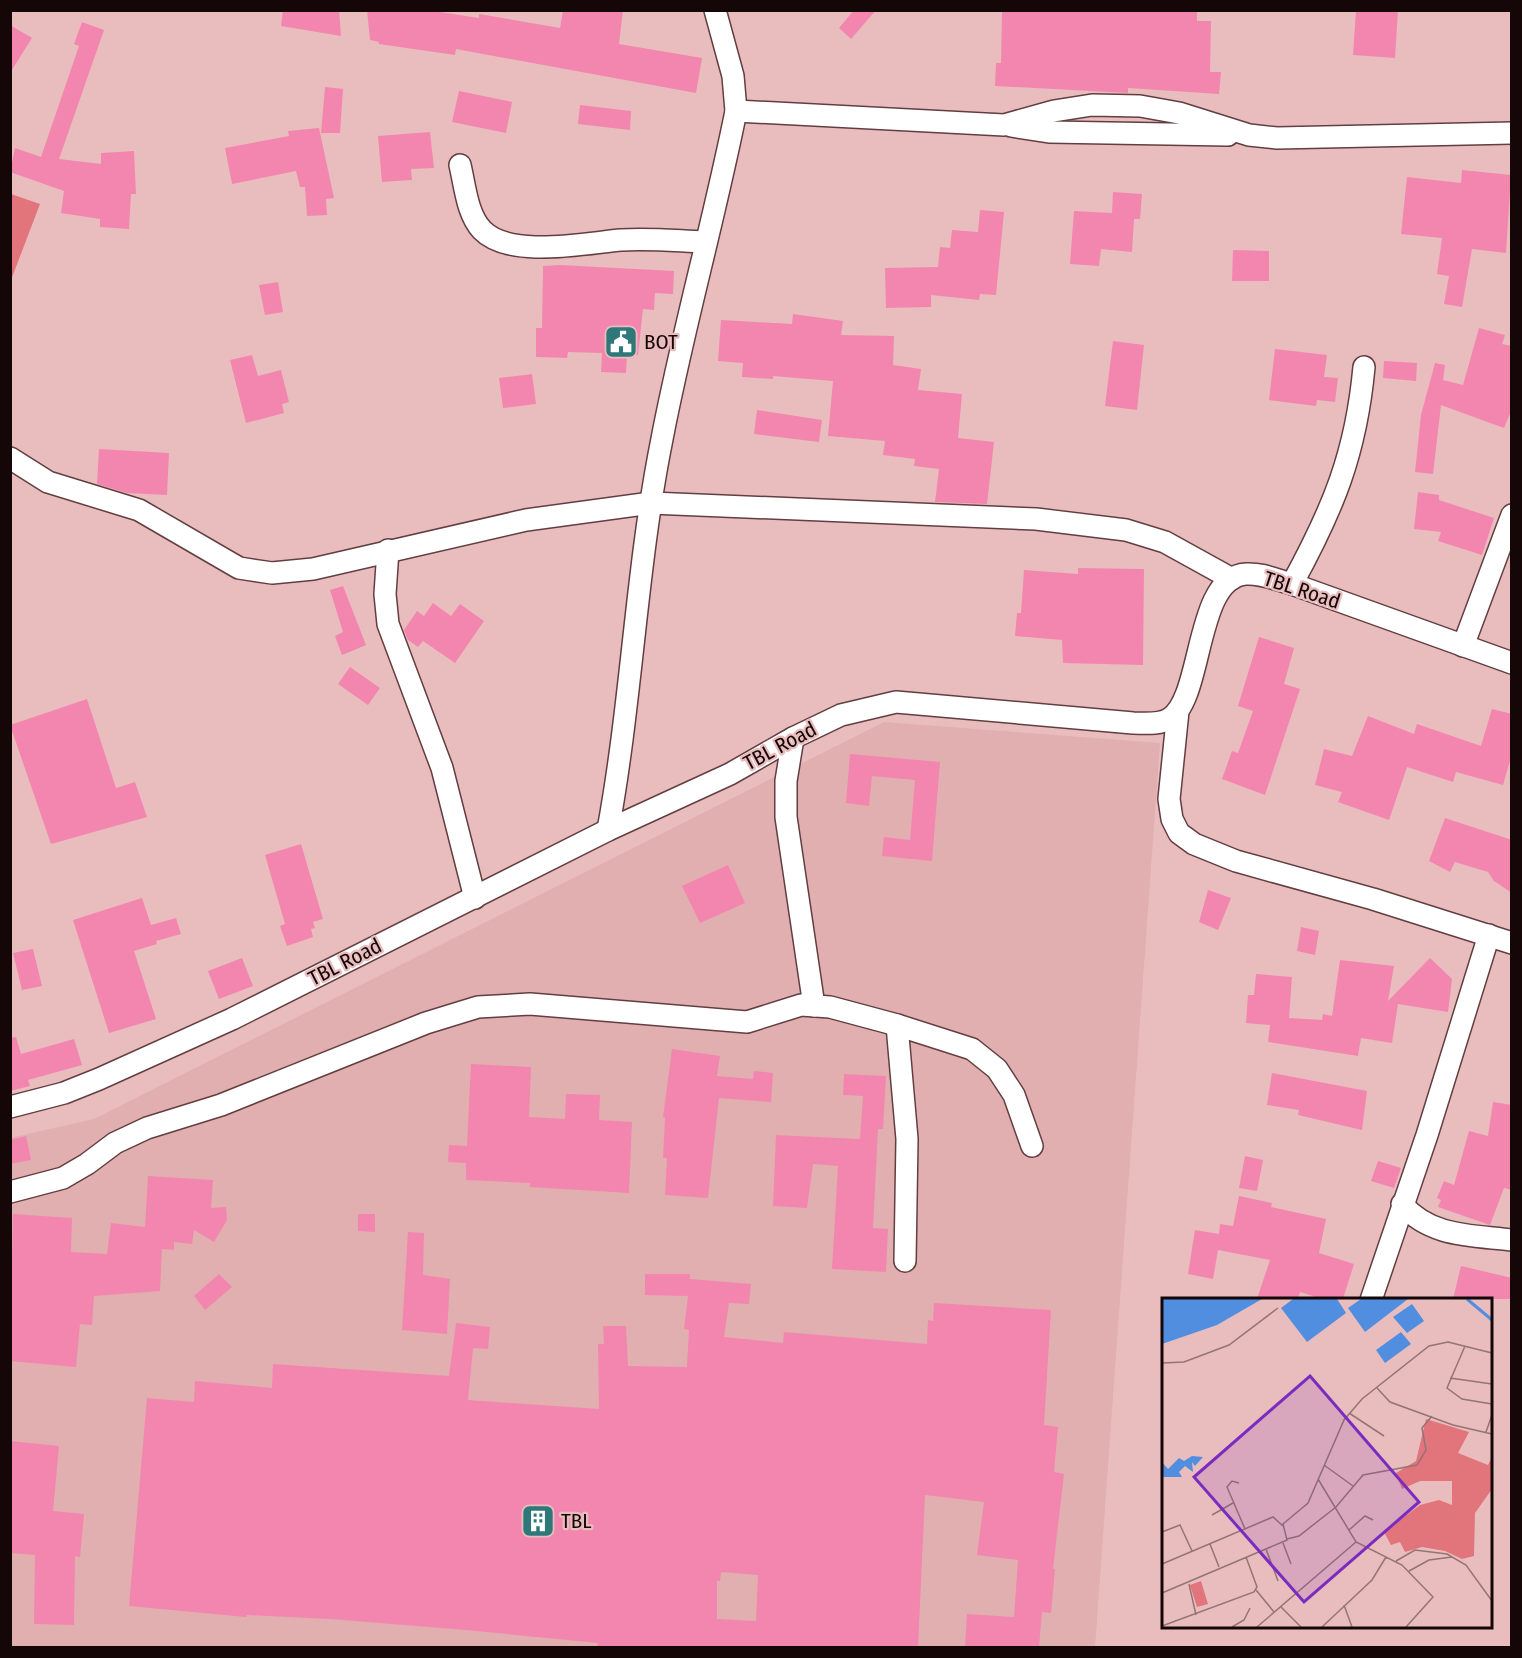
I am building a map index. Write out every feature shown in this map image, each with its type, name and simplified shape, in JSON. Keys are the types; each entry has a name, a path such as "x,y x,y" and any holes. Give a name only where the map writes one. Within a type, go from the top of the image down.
{"street":[{"path":"608,830 626,724 639,582 662,439 704,242 736,111 733,76 715,10"},
{"path":"1004,125 1054,111 1092,105 1140,106 1179,113 1249,135"},
{"path":"736,111 1004,125 1049,132 1249,135 1303,139 1512,133"},
{"path":"460,165 473,218 483,231 497,240 548,247 622,240 704,242"},
{"path":"1292,584 1319,536 1340,487 1360,406 1364,367"},
{"path":"10,458 48,483 139,510 239,568 272,573 313,569 526,520 651,503 1013,518 1126,530 1164,542 1232,579"},
{"path":"1463,646 1512,515"},
{"path":"388,550 385,594 388,624 442,768 475,898"},
{"name":"TBL Road","path":"10,1107 64,1092 161,1052 608,830 730,774 793,738 841,715 897,702 1133,723 1169,720 1178,711 1211,606 1232,579 1244,574 1260,575 1292,584 1512,663"},
{"path":"1178,711 1169,799 1172,819 1179,833 1194,844 1236,861 1373,899 1512,942"},
{"path":"793,738 786,781 786,817 814,1006"},
{"path":"1371,1298 1427,1135 1489,935"},
{"path":"10,1192 63,1178 116,1143 147,1128 221,1105 426,1023 478,1007 530,1004 747,1022 801,1005 830,1006 972,1048 997,1069 1014,1095 1032,1146"},
{"path":"897,1025 907,1139 905,1261"},
{"path":"1402,1204 1421,1223 1434,1229 1512,1240"}],"shaded area":[{"path":"10,194 40,204 11,280"},
{"path":"884,722 1160,743 1095,1647 11,1647 10,1138 94,1119"}],"building":[{"path":"283,10 339,10 341,36 281,26"},
{"path":"367,10 427,10 479,18 479,14 560,28 563,10 623,10 619,44 702,58 696,93 456,49 455,55 379,44 379,42 370,40"},
{"path":"854,10 876,10 851,39 839,28"},
{"path":"1002,10 1197,10 1197,21 1211,21 1210,72 1221,72 1219,94 1128,88 1128,93 995,86 996,63 1001,63"},
{"path":"1356,10 1398,10 1395,58 1353,55"},
{"path":"82,22 104,30 59,159 101,164 101,153 134,151 136,194 131,194 129,229 100,227 100,219 61,213 64,191 10,172 15,148 41,157 79,46 74,44"},
{"path":"10,25 32,38 10,73"},
{"path":"325,87 343,89 340,133 321,133"},
{"path":"459,91 512,102 506,133 452,122"},
{"path":"580,105 631,111 630,130 578,124"},
{"path":"319,128 334,198 326,199 327,215 307,216 305,187 300,187 296,171 232,184 225,148 289,136 288,131"},
{"path":"430,132 434,168 411,169 412,180 382,182 378,136"},
{"path":"1462,170 1511,175 1506,253 1472,249 1462,307 1444,304 1449,276 1437,274 1442,238 1401,234 1407,177 1461,183"},
{"path":"1113,192 1142,194 1140,219 1134,219 1132,252 1101,249 1099,266 1070,264 1074,211 1112,213"},
{"path":"980,210 1004,212 996,295 980,294 979,300 931,295 931,307 886,308 885,268 938,267 940,247 950,248 952,230 978,232"},
{"path":"1233,250 1269,251 1269,281 1232,281"},
{"path":"543,266 674,271 673,294 655,293 654,310 643,309 638,355 627,354 626,373 601,372 602,353 568,352 567,358 536,357 536,328 542,328"},
{"path":"278,282 283,312 265,315 259,285"},
{"path":"793,314 843,321 841,335 894,336 893,365 921,369 918,390 962,394 958,438 994,442 987,504 935,502 939,469 914,466 915,459 883,455 885,441 828,436 833,381 773,376 773,379 742,377 743,363 718,361 721,320 792,324"},
{"path":"1479,328 1505,335 1502,344 1512,346 1512,409 1504,428 1441,405 1433,474 1415,472 1421,415 1435,363 1445,365 1443,380 1463,385"},
{"path":"1113,341 1144,345 1137,410 1105,406"},
{"path":"1275,349 1327,355 1324,377 1338,378 1335,402 1317,400 1316,406 1269,400"},
{"path":"252,355 258,376 281,370 289,402 282,404 284,413 246,423 230,360"},
{"path":"1384,361 1417,363 1416,381 1383,378"},
{"path":"532,374 536,404 503,408 499,378"},
{"path":"757,410 822,420 819,442 754,434"},
{"path":"99,449 169,453 167,495 127,493 97,484"},
{"path":"1418,492 1439,495 1439,500 1494,518 1482,555 1438,541 1441,532 1414,529"},
{"path":"1078,568 1144,569 1143,665 1063,663 1062,640 1015,636 1017,613 1021,613 1024,570 1078,574"},
{"path":"343,586 366,645 342,655 335,636 343,632 330,590"},
{"path":"433,603 451,616 460,604 484,621 455,663 423,641 418,647 408,640 404,630 417,611 424,616"},
{"path":"1259,637 1294,648 1284,684 1300,689 1265,795 1222,779 1232,751 1238,753 1253,711 1238,706"},
{"path":"350,667 380,688 368,705 338,684"},
{"path":"87,699 116,788 135,782 147,817 51,844 10,725"},
{"path":"1492,709 1512,714 1512,754 1503,785 1456,772 1453,782 1407,767 1389,820 1338,802 1342,792 1315,785 1324,749 1352,756 1368,716 1414,734 1417,724 1481,746"},
{"path":"850,754 940,762 932,861 882,856 884,837 910,840 915,780 872,776 869,806 846,803"},
{"path":"1445,818 1512,840 1512,893 1494,881 1488,872 1455,862 1450,872 1429,861"},
{"path":"301,844 323,919 313,922 315,928 311,929 313,937 287,946 280,926 285,924 265,855"},
{"path":"728,865 745,903 700,923 682,886"},
{"path":"1208,890 1231,898 1218,930 1199,922"},
{"path":"142,898 151,925 176,918 181,934 156,941 157,944 134,951 156,1019 109,1033 73,920"},
{"path":"1301,927 1319,931 1315,955 1297,951"},
{"path":"33,949 42,986 22,990 13,953"},
{"path":"242,958 253,986 219,999 208,971"},
{"path":"1430,958 1452,979 1448,1012 1398,1004 1392,1043 1361,1038 1358,1056 1268,1042 1270,1025 1246,1023 1248,995 1254,995 1256,974 1292,977 1289,1018 1322,1020 1323,1014 1332,1016 1340,960 1394,966 1388,1001"},
{"path":"16,1037 21,1054 74,1039 82,1065 28,1080 30,1086 10,1091 10,1038"},
{"path":"672,1049 720,1056 717,1076 753,1079 754,1071 773,1073 771,1102 719,1098 708,1198 665,1195 667,1158 663,1158 665,1118 663,1117"},
{"path":"471,1064 531,1067 529,1117 565,1119 566,1094 600,1095 599,1120 632,1122 629,1193 530,1187 530,1183 466,1180 466,1163 448,1162 449,1145 467,1146"},
{"path":"1272,1073 1367,1091 1362,1130 1298,1115 1299,1110 1267,1105"},
{"path":"844,1074 886,1076 883,1129 878,1129 873,1228 888,1229 886,1272 832,1269 838,1166 813,1164 807,1208 773,1206 776,1135 860,1139 863,1096 843,1095"},
{"path":"1493,1102 1512,1105 1512,1190 1504,1188 1490,1225 1438,1207 1441,1200 1437,1198 1444,1181 1454,1185 1469,1131 1488,1136"},
{"path":"26,1136 31,1160 10,1164 10,1140"},
{"path":"1245,1156 1263,1160 1257,1191 1239,1188"},
{"path":"1378,1161 1401,1168 1394,1188 1371,1181"},
{"path":"148,1176 213,1180 211,1208 226,1207 227,1220 214,1242 194,1230 192,1244 174,1242 174,1250 162,1249 160,1291 94,1296 92,1325 80,1324 76,1367 10,1361 13,1214 72,1218 71,1252 107,1254 111,1223 145,1227"},
{"path":"1239,1196 1272,1203 1271,1207 1326,1219 1319,1253 1354,1264 1343,1298 1319,1298 1300,1292 1298,1298 1257,1298 1270,1260 1218,1250 1213,1279 1188,1274 1195,1230 1219,1234 1220,1224 1233,1226"},
{"path":"358,1214 375,1214 375,1232 358,1231"},
{"path":"408,1232 424,1233 423,1275 450,1279 447,1334 402,1330"},
{"path":"1461,1266 1512,1278 1512,1299 1453,1298"},
{"path":"219,1274 232,1287 205,1310 194,1296"},
{"path":"645,1274 690,1274 690,1279 751,1284 749,1304 729,1303 724,1337 783,1343 784,1332 927,1344 928,1320 933,1321 934,1303 1051,1310 1044,1425 1058,1427 1054,1472 1064,1474 1053,1569 1055,1569 1051,1613 1042,1612 1039,1647 965,1647 967,1614 1014,1617 1018,1560 977,1555 984,1502 925,1495 918,1647 597,1647 598,1643 466,1630 330,1619 247,1615 246,1617 129,1606 147,1398 194,1402 195,1381 272,1388 273,1364 449,1376 456,1323 490,1327 488,1349 473,1348 468,1400 599,1409 598,1344 604,1344 603,1326 626,1326 628,1366 687,1367 689,1330 684,1329 688,1296 645,1295","holes":["721,1572 758,1575 756,1621 717,1619 717,1581 720,1581"]},
{"path":"10,1441 59,1446 53,1511 84,1514 80,1557 75,1556 74,1625 34,1624 35,1555 10,1553"}],"place":[{"name":"BOT","path":"621,342"},
{"name":"TBL","path":"538,1521"}]}
